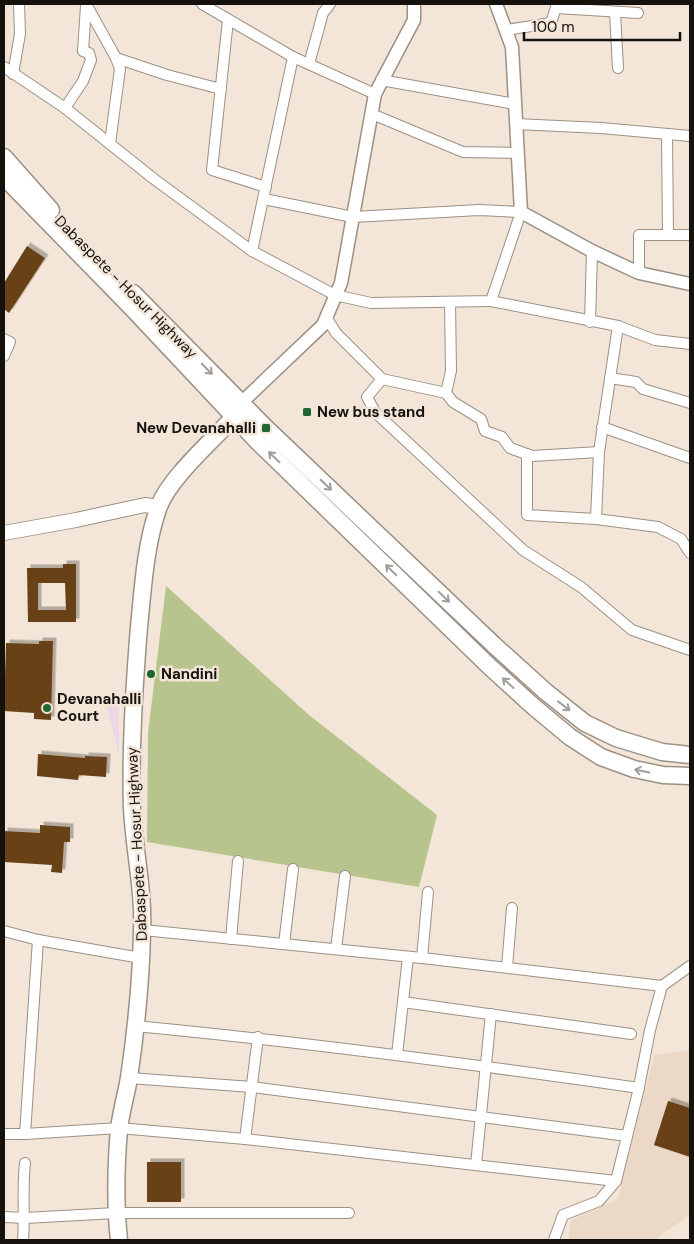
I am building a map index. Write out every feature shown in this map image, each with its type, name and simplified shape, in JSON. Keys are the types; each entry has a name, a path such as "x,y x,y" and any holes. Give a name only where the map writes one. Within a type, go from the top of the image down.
{"main road":[{"name":"Dabaspete - Hosur Highway","path":"4,157 38,198 238,410"},
{"name":"Dabaspete - Hosur Highway","path":"4,177 132,308 238,410"},
{"name":"Dabaspete - Hosur Highway","path":"119,1240 116,1213 119,1128 129,1078 141,958 142,903 132,809 132,728 133,691 143,582 149,540 158,507 173,482 238,410"},
{"path":"238,410 561,704 585,722 616,738 639,747 690,755"},
{"path":"238,410 490,667 570,737 601,757 634,769 663,775 690,776"},
{"path":"4,533 145,505 158,507"}],"street":[{"path":"13,74 20,34 19,4"},
{"path":"64,108 83,81 91,60 89,53 83,51 86,4"},
{"path":"86,4 116,58 120,70 110,143"},
{"path":"202,4 293,57 375,94"},
{"path":"309,64 323,13 330,4"},
{"path":"238,410 322,325 336,295 341,282 375,94 414,20 414,4"},
{"path":"491,301 521,212 512,48 496,4"},
{"path":"506,30 551,23 557,6 638,13"},
{"path":"616,12 618,68"},
{"path":"228,20 212,170 266,186"},
{"path":"252,251 293,57"},
{"path":"116,58 167,75 221,89"},
{"path":"4,67 64,108 154,179 252,251 336,295 371,303 491,301 618,326 655,340 690,344"},
{"path":"381,80 515,104"},
{"path":"372,114 463,152 518,153"},
{"path":"516,124 601,128 690,136"},
{"path":"667,134 668,235"},
{"path":"264,199 353,217 479,210 521,212 592,251 639,272 690,284"},
{"path":"639,272 639,235 690,235"},
{"path":"590,322 592,251"},
{"path":"446,393 452,371 450,302"},
{"path":"326,317 336,334 382,380 446,393 453,402 481,419 485,431 502,437 510,448 532,456 599,452"},
{"path":"596,519 599,452 618,326"},
{"path":"4,339 10,342 4,356"},
{"path":"610,378 636,382 643,389 690,403"},
{"path":"382,380 367,396 376,412 523,550 581,587 632,630 690,650"},
{"path":"602,427 690,458"},
{"path":"526,454 527,516 596,519 658,527 682,539 690,553"},
{"path":"231,939 238,861"},
{"path":"284,944 293,869"},
{"path":"336,949 346,876"},
{"path":"422,958 428,892"},
{"path":"507,967 512,908"},
{"path":"142,930 408,956 662,986"},
{"path":"4,931 38,940 141,958"},
{"path":"25,1134 38,940"},
{"path":"397,1055 408,956"},
{"path":"554,1240 563,1215 599,1201 616,1181 639,1088 650,1030 662,986 690,966"},
{"path":"403,1002 631,1034"},
{"path":"476,1165 491,1014"},
{"path":"135,1026 258,1037 486,1066 639,1088"},
{"path":"245,1139 258,1037"},
{"path":"129,1078 252,1087 627,1136"},
{"path":"4,1134 119,1128 245,1139 616,1181"},
{"path":"23,1240 25,1218 23,1181 25,1163"},
{"path":"4,1217 25,1218 116,1213 349,1213"}],"shaded area":[{"path":"104,698 119,699 119,754"},
{"path":"690,1050 690,1215 657,1238 658,1240 568,1240 571,1220 618,1199 654,1055"}],"green space":[{"path":"166,586 309,715 437,815 419,887 147,842 148,733"}],"building":[{"path":"27,246 45,258 9,313 4,309 4,283"},
{"path":"63,564 76,564 76,622 28,622 27,568 63,568","holes":["38,583 65,583 66,610 38,610"]},
{"path":"39,641 53,641 51,720 34,719 34,713 4,711 6,643 39,644"},
{"path":"38,754 85,758 85,756 107,757 106,777 79,775 78,780 37,776"},
{"path":"40,825 70,827 70,842 64,842 62,873 51,872 52,865 4,862 4,831 40,833"},
{"path":"668,1101 690,1108 690,1157 654,1145"},
{"path":"147,1162 181,1162 181,1202 147,1202"}],"place":[{"name":"New bus stand","path":"307,412"},
{"name":"New Devanahalli","path":"266,428"},
{"name":"Nandini","path":"151,674"},
{"name":"Devanahalli Court","path":"47,708"}]}
